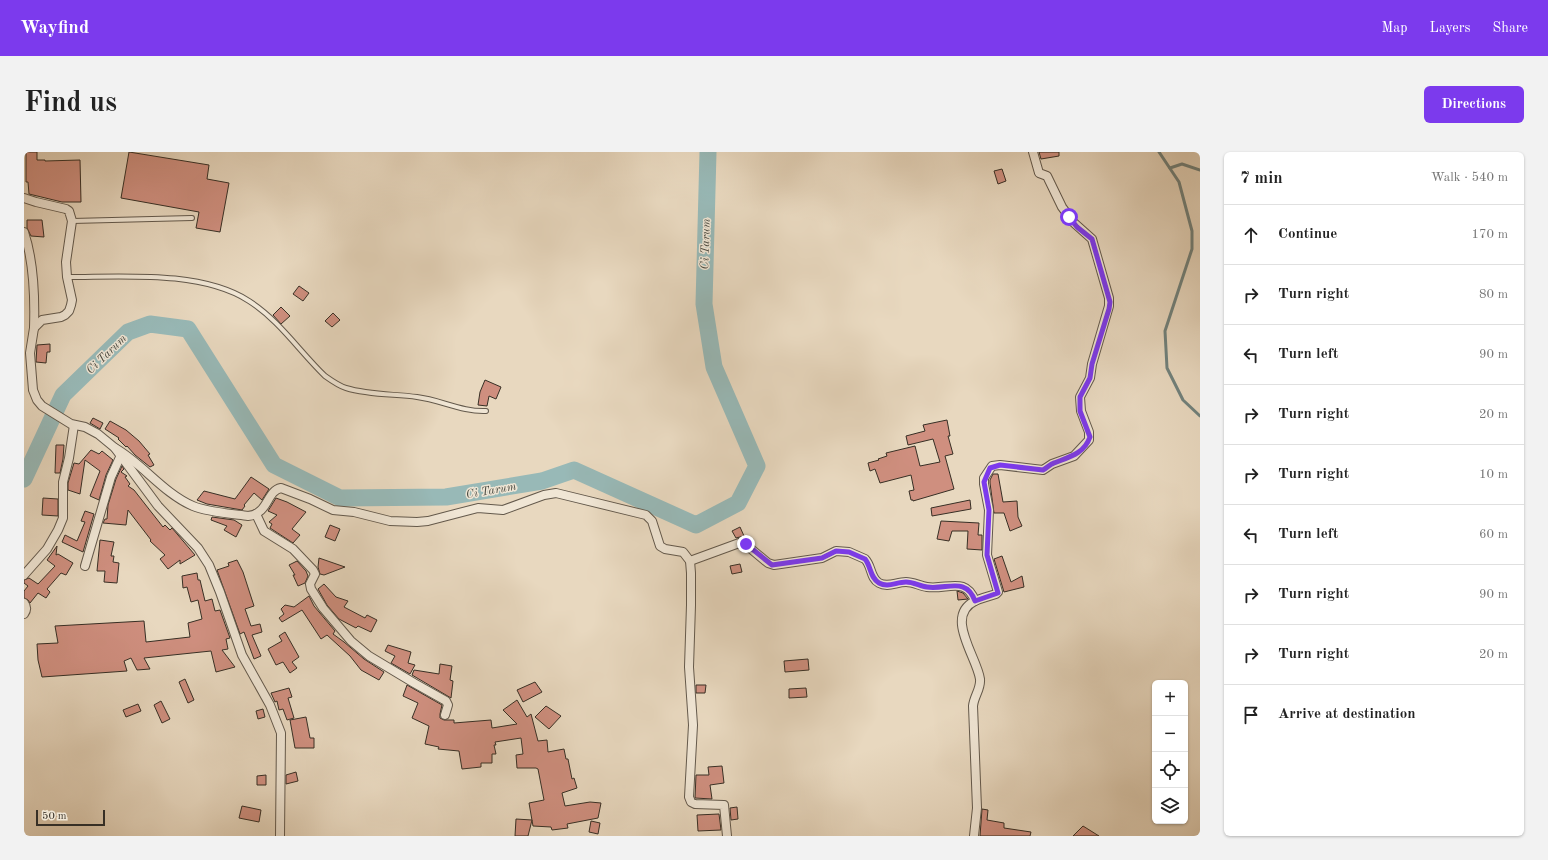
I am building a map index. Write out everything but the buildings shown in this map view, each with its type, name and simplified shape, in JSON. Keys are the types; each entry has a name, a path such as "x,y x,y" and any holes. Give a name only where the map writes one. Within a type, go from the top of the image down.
{"street":[{"path":"974,836 977,808 973,706 974,697 980,688 980,682 976,664 966,642 962,617 966,608 975,601 998,592 987,555 989,510 984,478 990,468 994,466 1043,470 1052,464 1074,456 1088,442 1090,437 1080,411 1080,397 1090,378 1092,364 1110,306 1092,239 1077,227 1065,212 1047,176 1040,173 1033,152"},
{"path":"24,198 66,209 71,214 72,221 66,254 67,277 72,300 69,311 61,317 40,321 34,328"},
{"path":"24,232 32,274 35,304 34,328 30,353 31,384 35,396 42,406 72,424 90,430 106,440 115,448 158,506 198,548 206,560 220,592 242,655 276,718 281,733 280,836"},
{"path":"24,575 47,549 63,518 64,482 69,458 72,424"},
{"path":"115,448 129,456 146,472 177,496 195,507 248,516 256,514 263,509 273,493 280,488 310,499 333,510 354,512 390,521 428,521 478,508 502,510 544,495 560,494 646,515 652,521 660,546 665,549 683,552 690,560 692,596 689,667 693,726 689,797 691,802 695,804 724,805 727,836"},
{"path":"85,566 111,477 121,455"},
{"path":"256,514 264,531 293,549 313,570 315,574 310,584 311,589 323,608 351,641 369,656 446,701 448,705 445,715"},
{"path":"690,560 742,542 768,563 774,565 822,558 833,552 849,552 861,556 867,561 875,580 883,585 908,582 927,587 963,586 970,590 975,601"},
{"path":"24,604 27,611 24,614"}],"lane":[{"path":"72,221 192,218"},
{"path":"67,277 178,279 198,282 219,288 239,296 263,312 317,368 334,382 345,388 387,395 417,397 468,410 486,411"}],"waterway":[{"name":"Ci Tarum","path":"24,479 63,395 128,332 150,324 188,329 274,465 340,498 446,497 542,481 574,470 696,525 738,503 757,466 714,367 704,304 708,152"},
{"path":"1159,152 1179,182 1192,231 1192,249 1165,331 1167,368 1183,400 1200,416"},
{"path":"1170,168 1182,164 1200,170"}],"route":[{"path":"746,544 772,565 822,558 833,552 849,552 865,559 875,580 886,586 903,582 911,582 927,587 963,586 970,590 975,601 998,593 987,555 989,505 984,487 984,478 992,466 1000,465 1043,470 1052,464 1074,456 1088,442 1090,437 1080,411 1080,397 1090,378 1092,364 1110,302 1092,239 1077,227 1069,217"}]}
